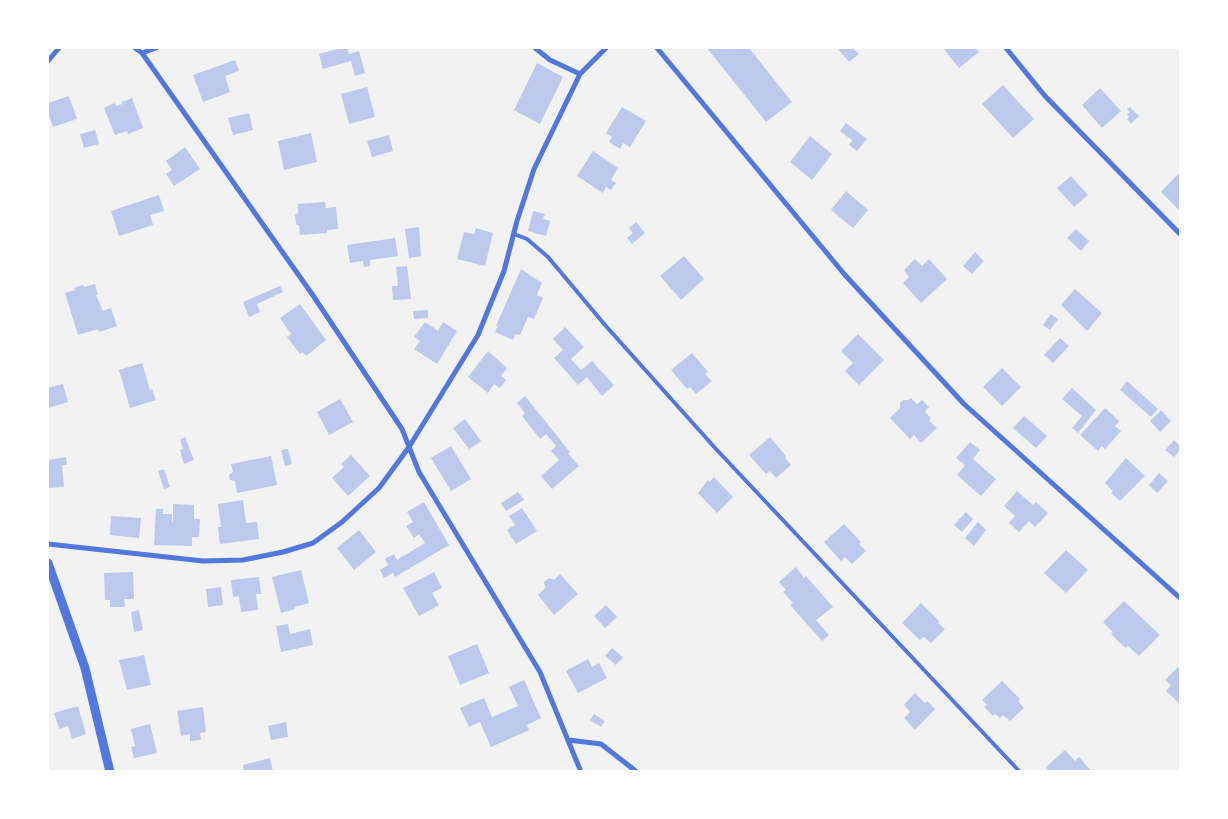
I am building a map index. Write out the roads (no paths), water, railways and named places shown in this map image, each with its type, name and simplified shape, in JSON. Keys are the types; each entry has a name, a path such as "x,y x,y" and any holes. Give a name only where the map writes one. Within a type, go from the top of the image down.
{"street":[{"path":"48,61 59,48"},
{"path":"135,48 142,53 312,294 402,428 419,472 540,672 581,772"},
{"path":"142,53 156,48"},
{"path":"535,48 550,60 580,74"},
{"path":"48,544 203,561 243,560 283,552 312,543 342,522 379,488 409,447 478,335 504,272 534,169 580,74 606,48"},
{"path":"657,48 845,275 964,404 1180,598"},
{"path":"1006,48 1045,96 1180,234"},
{"path":"48,564 85,668 110,772"},
{"path":"569,740 601,744 637,772"}],"lane":[{"path":"514,234 527,239 548,257 605,325 716,449 1020,772"}]}
